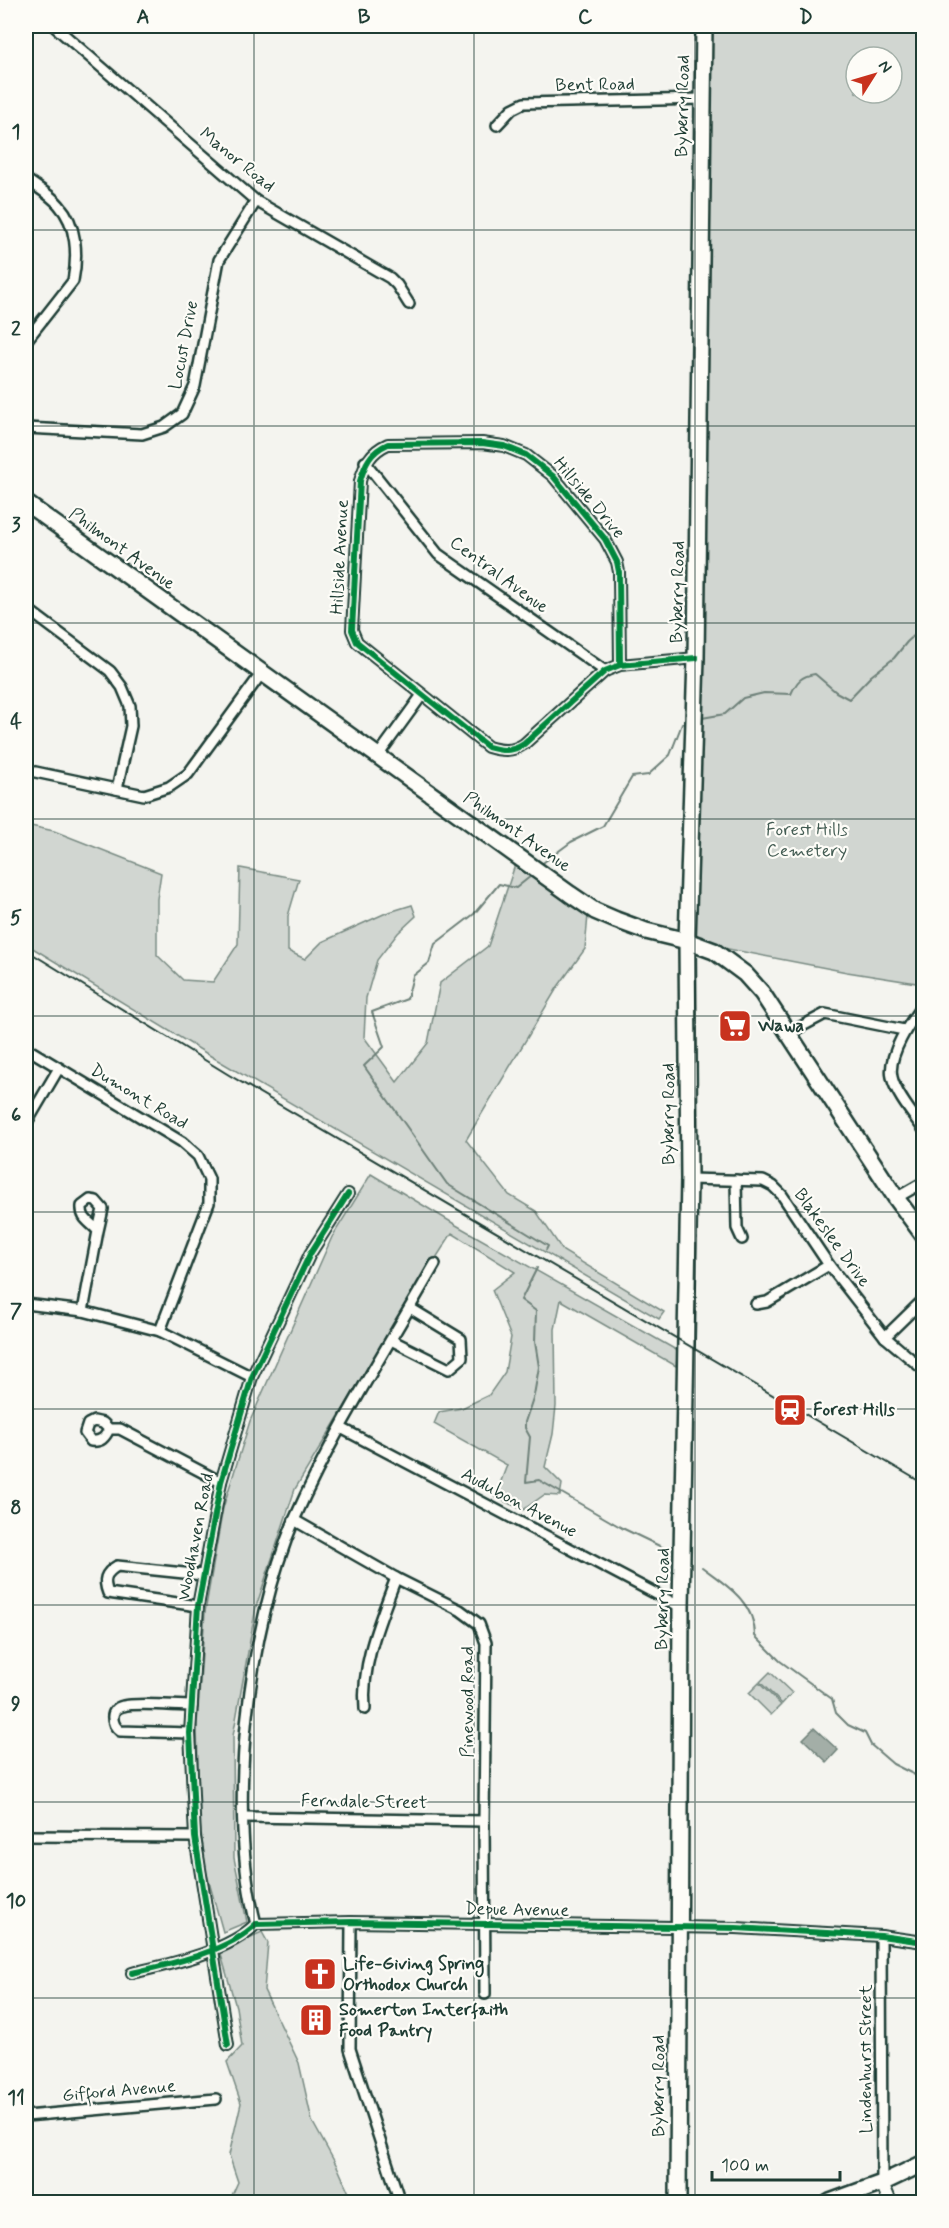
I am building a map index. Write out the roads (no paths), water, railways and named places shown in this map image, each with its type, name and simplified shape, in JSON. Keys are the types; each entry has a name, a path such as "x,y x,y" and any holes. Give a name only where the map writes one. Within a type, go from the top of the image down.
{"main road":[{"name":"Byberry Road","path":"678,2202 681,1607 689,1179 687,941 696,658 704,26"},
{"name":"Philmont Avenue","path":"26,503 261,674 595,911 646,931 687,941 714,951 745,974 762,993 896,1198 924,1236"},
{"path":"830,2202 924,2163"}],"street":[{"name":"Manor Road","path":"54,26 256,201 390,278 409,304"},
{"name":"Bent Road","path":"497,125 512,109 524,103 703,99"},
{"path":"26,179 58,203 68,218 75,240 73,281 26,340 26,346"},
{"name":"Locust Drive","path":"26,428 142,434 164,427 183,414 195,386 219,260 256,201"},
{"name":"Hillside Drive","path":"365,462 376,451 388,444 482,443 504,446 526,455 540,465 567,492 605,539 614,554 619,572 620,665"},
{"name":"Central Avenue","path":"365,462 438,554 605,671"},
{"name":"Hillside Avenue","path":"365,462 360,481 352,630 357,642 489,747 503,751 518,748 524,744 605,671"},
{"path":"26,608 110,670 122,687 130,706 131,726 117,789"},
{"path":"605,671 620,665 696,658"},
{"path":"26,770 144,795 162,790 189,774 261,674"},
{"path":"377,757 423,695"},
{"path":"923,1004 904,1030 893,1060 891,1076 924,1130"},
{"path":"789,1033 825,1014 904,1030"},
{"name":"Dumont Road","path":"26,1048 182,1142 198,1156 209,1179 209,1203 160,1331"},
{"path":"26,1124 59,1068"},
{"name":"Blakeslee Drive","path":"689,1179 764,1181 773,1186 782,1195 829,1265 885,1337 924,1370"},
{"path":"736,1180 738,1228 742,1239"},
{"path":"896,1198 924,1182"},
{"name":"Woodhaven Road","path":"214,1948 195,1837 190,1733 198,1606 203,1575 221,1482 252,1377 310,1254 348,1194"},
{"path":"83,1311 98,1231"},
{"path":"132,1973 197,1957 248,1932 256,1924 249,1897 245,1865 243,1755 254,1660 274,1580 294,1520 330,1445 435,1264"},
{"path":"756,1304 767,1302 829,1265"},
{"path":"885,1337 924,1299"},
{"path":"26,1304 83,1311 160,1331 252,1377"},
{"path":"391,1340 449,1369 462,1358 461,1339 410,1308"},
{"name":"Audubon Avenue","path":"341,1428 681,1607"},
{"path":"109,1429 120,1429 221,1482"},
{"name":"Pinewood Road","path":"294,1520 396,1578 460,1610 479,1624 486,1643 484,1994"},
{"path":"198,1606 108,1593 105,1578 108,1571 117,1566 203,1575"},
{"path":"365,1709 364,1697 373,1637 396,1578"},
{"path":"190,1733 120,1731 114,1727 112,1717 118,1708 124,1706 192,1706"},
{"name":"Ferndale Street","path":"243,1817 484,1821"},
{"path":"26,1836 195,1837"},
{"path":"351,1922 350,2049 400,2202"},
{"name":"Depue Avenue","path":"256,1924 351,1922 736,1928 881,1936 924,1942"},
{"name":"Lindenhurst Street","path":"881,1936 882,2182"},
{"path":"214,1948 228,2045"},
{"name":"Gifford Avenue","path":"26,2116 216,2099"},
{"path":"882,2182 890,2202"}],"waterway":[{"path":"702,718 725,714 743,698 764,693 791,694 800,680 815,674 836,692 849,699 871,676 894,658 918,632 924,633"},
{"path":"540,865 571,842 603,826 632,777 648,775 670,755 682,724 688,721"},
{"path":"531,876 516,888 499,884 474,914 435,944 429,963 413,976 407,999 372,1012 384,1047 364,1066 447,1184 548,1246 546,1250"},
{"path":"537,1268 521,1300 536,1311 535,1342 539,1367 534,1395 525,1422 525,1428 530,1437 526,1482 539,1480 622,1528 670,1551"},
{"path":"702,1567 745,1604 754,1624 755,1636 780,1661 832,1699 836,1713 848,1725 865,1733 871,1745 893,1764 917,1776 924,1774"}],"railway":[{"path":"26,950 229,1075 924,1484"}],"place":[{"name":"Wawa","path":"735,1026"},
{"name":"Forest Hills","path":"790,1410"},
{"name":"Life-Giving Spring Orthodox Church","path":"320,1974"},
{"name":"Somerton Interfaith Food Pantry","path":"316,2020"}],"park label":[{"name":"Forest Hills Cemetery","path":"807,840"}]}
